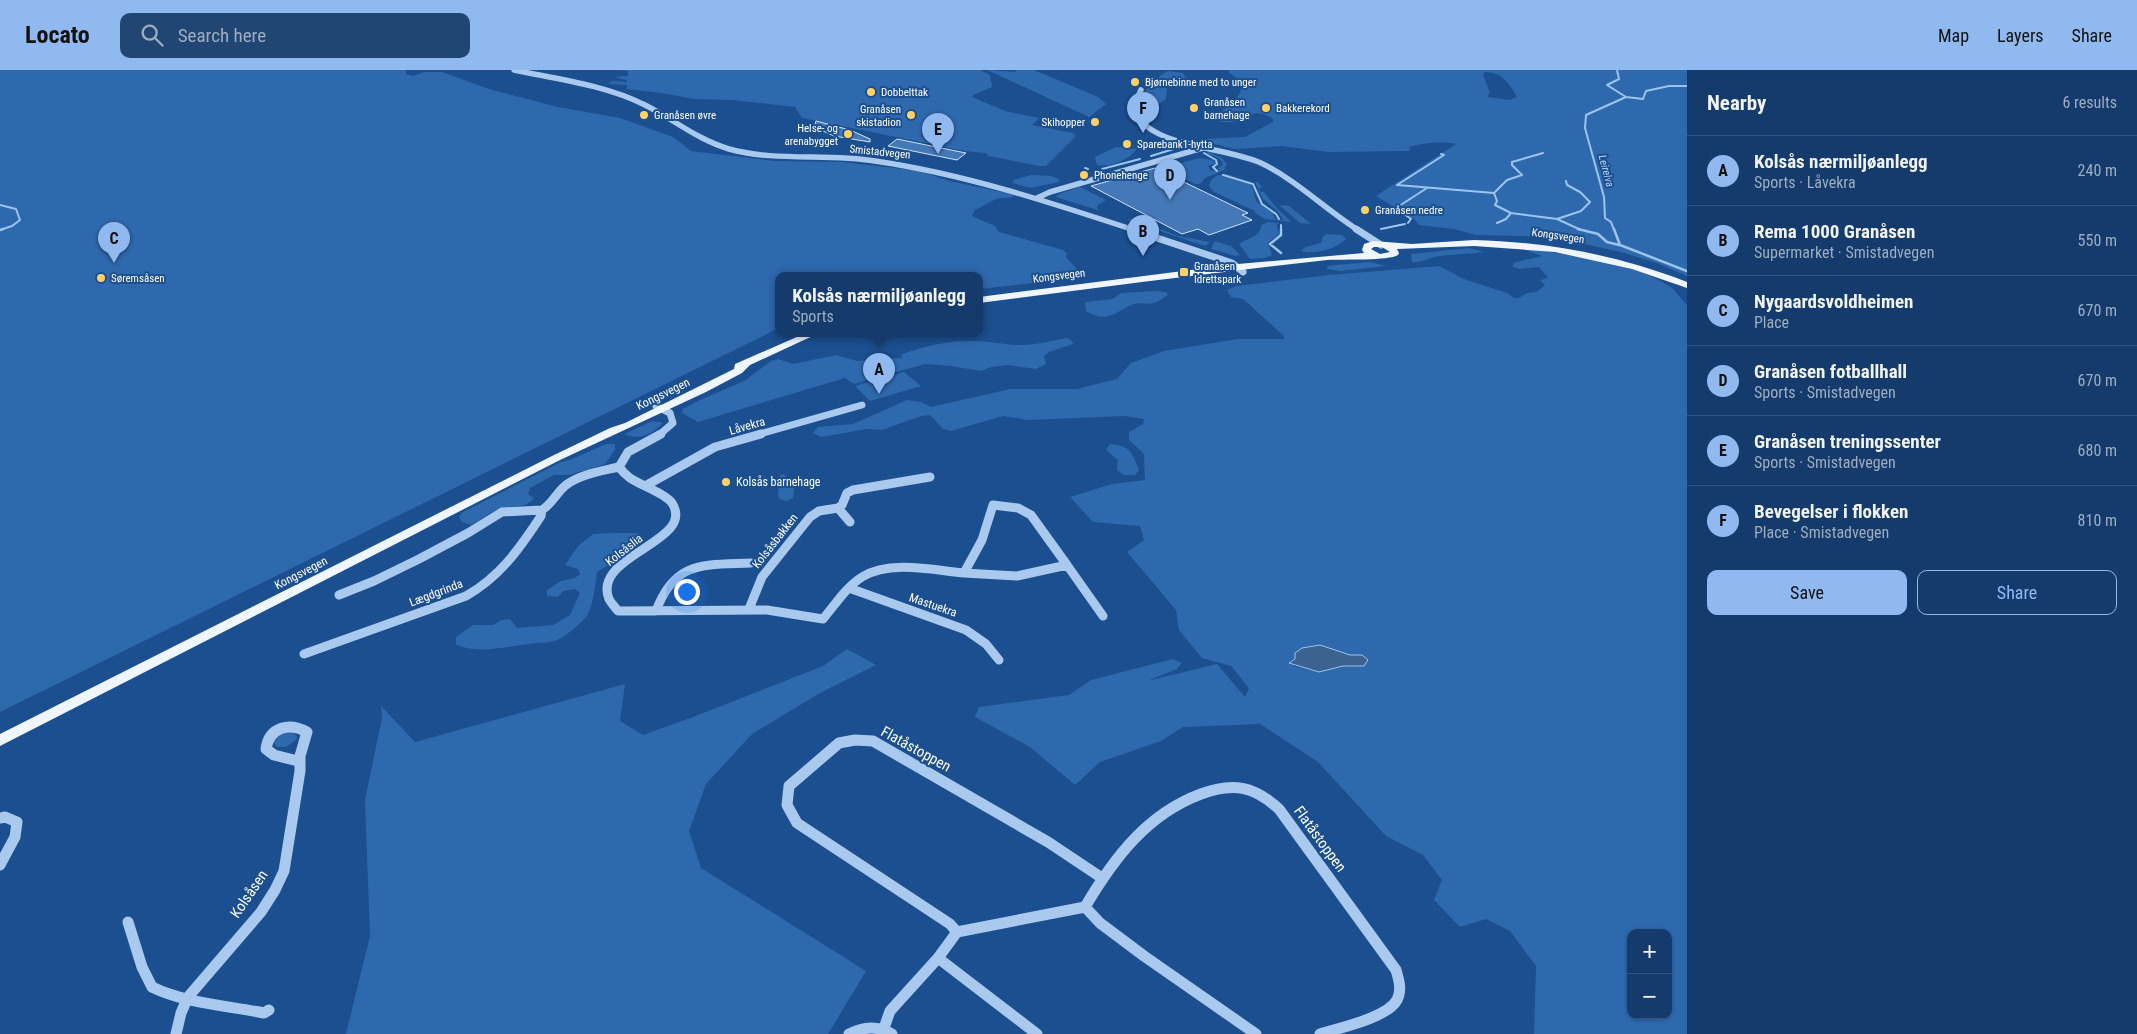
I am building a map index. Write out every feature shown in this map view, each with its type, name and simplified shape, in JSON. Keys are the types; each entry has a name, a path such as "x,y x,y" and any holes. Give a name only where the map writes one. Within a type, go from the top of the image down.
{"main road":[{"name":"Kongsvegen","path":"1343,256 1366,247 1384,245 1420,246 1488,243 1566,251 1640,268 1687,285"},
{"path":"1384,245 1393,249 1395,253"},
{"name":"Kongsvegen","path":"983,300 1142,280 1185,279 1343,256 1388,256 1420,246"},
{"path":"1366,247 1368,252 1375,255"},
{"name":"Kongsvegen","path":"0,741 614,430 624,422 660,408 716,382 738,370 746,363 805,337"}],"street":[{"name":"Smistadvegen","path":"514,70 586,85 628,98 660,113 700,138 735,151 757,154 872,160 912,165 1037,198 1220,259 1241,270"},
{"path":"1141,90 1137,100 1140,118 1144,125 1166,136 1248,158 1272,168 1353,227 1384,245"},
{"path":"1037,198 1050,192 1206,146"},
{"path":"1353,227 1366,247"},
{"name":"Låvekra","path":"645,486 715,447 862,405"},
{"path":"619,466 624,454 630,449 671,426 674,420 660,408"},
{"name":"Kolsåslia","path":"619,466 628,477 672,501 676,516 675,523 665,535 616,570 608,580 606,586 609,599 618,612 749,609 823,619 849,588"},
{"name":"Lægdgrinda","path":"304,654 466,596 484,587 516,555 541,516 542,510 559,490 583,476 619,466"},
{"path":"850,522 838,508 842,505 847,493 852,490 930,477"},
{"path":"964,573 979,550 987,532 992,505 1024,510 1031,516 1103,616"},
{"name":"Kolsåsbakken","path":"749,609 762,577 810,517 819,511 838,508"},
{"path":"339,595 374,582 468,533 502,512 542,510"},
{"path":"656,611 660,594 670,580 685,571 700,566 751,563"},
{"path":"849,588 864,576 882,570 1017,576 1067,565"},
{"name":"Mastuekra","path":"849,588 966,630 986,644 999,660"},
{"name":"Flatåstoppen","path":"957,932 950,924 797,824 787,805 789,786 839,743 855,740 873,741 1048,842 1102,878"},
{"name":"Kolsåsen","path":"176,1034 181,1013 188,997 261,912 275,890 284,870 300,771 298,761"},
{"name":"Flatåstoppen","path":"1085,907 1102,878 1139,832 1168,809 1189,798 1236,786 1250,788 1266,796 1279,809 1396,970 1401,982 1400,992 1395,1003 1383,1011 1320,1034"},
{"path":"0,866 15,837 17,822 2,814"},
{"path":"850,1034 859,1029 870,1027 888,1031 890,1011 938,958 957,932 1085,907 1100,923 1144,956 1256,1034"},
{"path":"128,922 145,978 153,988 170,994 264,1013 269,1010"},
{"path":"938,958 1037,1034"}],"shaded area":[{"path":"0,70 406,70 406,74 413,76 424,72 442,72 489,89 558,107 620,118 673,137 691,151 775,161 843,162 920,171 949,181 1012,194 1013,197 996,199 975,210 972,216 995,226 999,232 1063,250 1067,254 1066,257 1079,272 1087,277 983,289 983,272 775,272 775,330 0,712"},
{"name":"Granåsen skistadion","path":"614,70 980,70 990,75 992,87 972,97 1005,111 1039,118 1032,125 1073,133 1076,136 1046,166 1040,166 988,156 986,153 965,151 802,118 795,107 732,100 693,99 627,89 627,85 607,84 612,81 627,82 627,80 614,77 628,76 628,71"},
{"path":"987,70 1017,72 1015,70 1034,70 1098,97 1106,104 1089,117"},
{"path":"1230,70 1687,70 1687,276 1657,263 1621,252 1571,241 1523,236 1476,235 1454,229 1419,225 1414,219 1376,196 1456,144 1426,144 1409,147 1410,150 1408,151 1328,152 1282,146 1235,149 1203,141 1202,139 1245,137 1273,122 1273,119 1264,114 1257,113 1231,122 1213,119 1232,104 1239,96 1241,90 1243,82 1228,72","holes":["1491,72 1504,79 1517,97 1510,100 1487,97 1490,93 1483,74"]},
{"path":"1168,71 1183,73 1186,79 1167,86 1166,99 1144,115 1143,95 1161,75"},
{"path":"1116,147 1137,149 1130,156 1119,162 1102,166 1097,165 1095,157"},
{"path":"1209,152 1222,158 1227,164 1224,170 1205,178 1200,184 1195,184 1164,168 1199,158 1212,160 1216,163 1208,166 1211,171 1220,170 1218,168 1223,165 1222,162 1219,158 1206,153"},
{"path":"1225,174 1253,180 1226,175 1221,176 1250,184 1256,201 1272,212 1275,219 1284,220 1263,199 1255,182 1258,182 1262,188 1259,188 1261,192 1264,192 1291,222 1265,219 1255,211 1214,192 1209,186 1211,180"},
{"path":"1031,175 1051,176 1059,179 1059,182 1030,188 1013,183 1013,180"},
{"path":"1080,187 1106,200 1097,206 1098,210 1117,216 1056,197 1059,194"},
{"path":"1279,205 1289,206 1311,224 1300,223"},
{"path":"1133,218 1178,236 1210,242 1205,246 1127,220"},
{"path":"1268,222 1278,223 1279,234 1268,243 1272,255 1265,258 1250,259 1239,244 1256,235 1261,225"},
{"path":"1327,234 1342,235 1346,239 1337,246 1325,250 1301,251 1306,247 1321,243 1323,236"},
{"path":"1215,241 1231,246 1240,255 1235,256 1211,249"},
{"path":"1469,248 1484,252 1440,256 1412,262 1412,254"},
{"path":"1525,250 1583,257 1639,271 1672,288 1687,305 1687,1034 1534,1034 1536,966 1510,931 1486,919 1460,927 1434,900 1442,880 1423,855 1386,836 1318,762 1260,724 1183,727 1161,741 1100,762 1075,785 1030,747 975,717 979,707 1069,695 1091,680 1173,659 1182,663 1177,669 1147,681 1217,664 1245,697 1249,688 1231,666 1202,658 1179,630 1176,610 1127,552 1144,540 1140,526 1093,522 1070,497 1112,484 1145,480 1144,454 1129,440 1129,432 1143,424 1144,419 1124,416 1028,420 1003,416 951,431 943,429 930,415 921,416 882,430 867,429 821,437 813,433 818,427 853,424 907,400 921,402 931,407 1010,389 1077,389 1117,379 1131,363 1164,351 1238,339 1284,339 1284,336 1243,299 1231,297 1227,290 1237,286 1329,275 1439,266 1464,279 1507,293 1514,298 1519,298 1527,293 1536,292 1545,285 1540,280 1548,278 1539,267 1519,269 1513,267 1513,263 1542,256","holes":["1320,645 1350,655 1362,655 1357,667 1343,666 1319,672 1294,666 1290,661"]},
{"path":"1370,262 1386,266 1340,271 1328,269 1327,266"},
{"path":"1166,292 1168,295 1149,304 1134,304 1106,317 1100,317 1086,311 1085,302 1113,299 1121,293"},
{"path":"1067,338 1073,344 1049,352 1044,356 1046,364 1036,369 1008,365 991,367 981,371 925,364 854,384 845,378 698,422 682,413 683,409 744,381 771,361 778,359 793,364 836,355 857,361 901,358 902,354 910,351 946,343 974,341 1027,345"},
{"path":"904,372 921,386 870,401 855,386"},
{"path":"652,421 663,423 646,435 635,437 625,434"},
{"path":"606,444 615,444 615,450 605,464 569,475 554,475 530,488 528,494 534,498 522,506 498,509 471,525 462,522 459,517 463,512 561,462"},
{"path":"1110,444 1122,446 1130,451 1139,470 1135,475 1124,475 1117,470 1118,460 1106,450"},
{"path":"784,474 794,489 793,498 786,501 779,499 778,496 780,475"},
{"path":"638,533 641,542 625,550 618,559 597,572 593,599 588,614 566,635 552,642 492,649 465,648 456,645 456,637 473,625 493,625 501,620 510,619 517,628 553,625 570,615 580,593 575,589 563,591 558,597 547,596 547,590 561,581 575,578 580,574 578,569 565,565 578,546 593,534"},
{"path":"1320,645 1350,655 1362,655 1368,660 1364,666 1343,666 1319,672 1289,663 1295,659 1295,653 1302,648"},
{"path":"847,649 876,665 820,693 752,734 706,784 689,831 701,868 866,971 828,1034 346,1034 370,936 365,800 382,718 381,706 415,742 625,684 620,721 643,735 823,666"},
{"path":"285,732 293,732 297,737 296,740 286,747 277,747 274,743 277,736"}],"building":[{"name":"Helse- og arenabygget","path":"816,121 850,130 870,139 870,142 834,136 814,127"},
{"path":"897,139 966,153 957,160 888,146"},
{"path":"1155,168 1248,213 1242,215 1252,220 1209,235 1198,229 1182,234 1091,186"}],"waterway":[{"name":"Leirelva","path":"1617,70 1619,79 1607,85 1626,97"},
{"path":"1626,97 1643,99 1646,91 1669,86 1687,86"},
{"name":"Leirelva","path":"1614,230 1611,222 1605,218 1604,197 1585,128 1586,115 1626,97"},
{"path":"1132,103 1132,111"},
{"path":"1151,156 1177,148"},
{"path":"1204,153 1216,160 1217,164 1213,167 1217,171"},
{"path":"1494,193 1507,180 1522,175 1512,165 1512,162 1543,153"},
{"path":"1441,154 1444,155 1397,185 1494,193"},
{"path":"1102,169 1140,159"},
{"path":"1223,175 1253,184 1262,204 1276,214 1279,219"},
{"path":"1557,219 1581,211 1590,202 1580,192 1567,185 1566,181"},
{"path":"1408,223 1411,219 1396,208 1427,188"},
{"path":"1494,193 1497,201 1495,205 1511,213"},
{"path":"0,205 16,209 20,220 12,226 0,230"},
{"path":"1497,223 1506,219 1511,213"},
{"path":"1511,213 1557,219"},
{"path":"1557,219 1580,229"},
{"path":"1381,229 1405,224"},
{"path":"1281,225 1281,235 1270,244 1281,253"},
{"path":"1580,229 1598,234 1607,242 1619,245"},
{"name":"Leirelva","path":"1614,229 1620,245 1687,271"}],"place":[{"name":"Bjørnebinne med to unger","path":"1135,82"},
{"name":"Dobbelttak","path":"871,92"},
{"name":"Granåsen barnehage","path":"1194,108"},
{"name":"Bakkerekord","path":"1266,108"},
{"name":"Granåsen øvre","path":"644,115"},
{"name":"Granåsen skistadion","path":"911,115"},
{"name":"Skihopper","path":"1095,122"},
{"name":"Bevegelser i flokken","path":"1143,133"},
{"name":"Helse- og arenabygget","path":"848,134"},
{"name":"Sparebank1-hytta","path":"1127,144"},
{"name":"Granåsen treningssenter","path":"938,154"},
{"name":"Phonehenge","path":"1084,175"},
{"name":"Granåsen fotballhall","path":"1170,200"},
{"name":"Granåsen nedre","path":"1365,210"},
{"name":"Rema 1000 Granåsen","path":"1143,256"},
{"name":"Nygaardsvoldheimen","path":"114,263"},
{"name":"Granåsen Idrettspark","path":"1184,272"},
{"name":"Søremsåsen","path":"101,278"},
{"name":"Kolsås nærmiljøanlegg","path":"879,394"},
{"name":"Kolsås barnehage","path":"726,482"}]}
